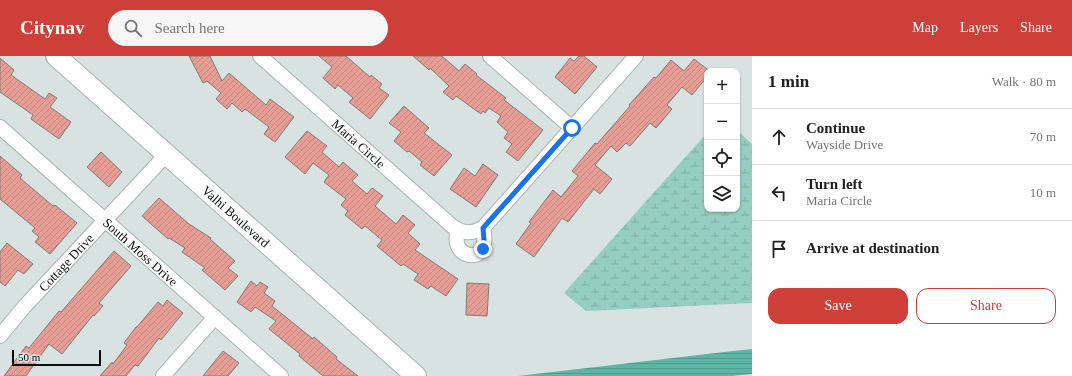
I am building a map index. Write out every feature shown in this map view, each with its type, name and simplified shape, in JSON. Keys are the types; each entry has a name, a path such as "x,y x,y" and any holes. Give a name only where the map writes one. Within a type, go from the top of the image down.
{"street":[{"name":"Maria Circle","path":"260,56 458,230"},
{"path":"490,56 572,128"},
{"path":"483,228 483,249 479,254 472,256 464,254 458,248 456,234 458,230 468,233 483,228 636,56"},
{"name":"Valhi Boulevard","path":"60,57 166,155 416,376"},
{"name":"South Moss Drive","path":"0,127 281,376"},
{"name":"Cottage Drive","path":"0,336 24,307 166,155"},
{"path":"163,376 215,317"}],"green space":[{"path":"740,133 752,144 752,303 586,311 564,293 704,136 704,212 740,212"}],"shaded area":[{"path":"752,349 752,374 731,376 518,376 733,351"}],"building":[{"path":"189,56 210,56 222,81 229,73 266,105 270,99 294,117 275,142 264,134 269,127 245,109 242,112 232,103 227,109 216,99 221,93 207,81 203,83"},
{"path":"319,56 346,56 370,77 371,75 382,84 379,88 389,95 370,119 349,102 353,98 338,85 335,89 323,78 332,67"},
{"path":"413,56 442,56 459,71 465,64 477,74 476,75 506,98 504,100 543,130 518,161 506,152 512,144 504,138 508,132 497,122 501,116 489,108 485,113 483,111 481,114 456,96 453,100 443,92 449,86 430,68 429,70"},
{"path":"579,56 584,56 597,67 575,94 555,77 570,58 574,61"},
{"path":"0,58 14,70 11,75 45,99 49,93 57,98 50,107 71,122 59,139 31,119 33,115 0,92"},
{"path":"694,59 706,68 704,68 704,81 692,95 682,87 667,105 672,109 656,128 650,123 630,146 626,143 617,152 611,146 595,165 612,179 600,194 594,189 568,222 562,218 534,257 516,244 531,223 529,222 553,190 561,197 578,176 572,171 654,77 656,78 671,60 684,71"},
{"path":"404,106 429,128 424,133 452,155 434,176 420,165 422,162 394,141 401,132 389,123"},
{"path":"307,131 327,146 322,152 339,167 343,162 358,175 352,181 367,194 372,188 383,196 375,206 396,224 403,215 415,225 408,233 420,244 415,250 458,279 446,296 431,286 428,289 414,280 418,274 403,264 401,266 377,246 382,240 365,226 362,229 345,215 348,211 341,205 346,199 324,182 329,175 313,163 305,174 285,157"},
{"path":"101,152 122,172 109,187 87,167"},
{"path":"0,156 22,175 20,178 53,206 55,205 77,223 50,254 35,242 39,237 32,231 35,228 0,199"},
{"path":"483,164 498,175 476,207 450,189 464,168 475,176"},
{"path":"159,198 189,224 211,238 210,239 235,261 228,268 238,276 225,290 202,270 205,268 182,252 185,248 169,238 168,239 142,216"},
{"path":"7,243 33,264 24,274 18,270 5,286 0,282 0,252"},
{"path":"114,251 131,266 99,303 103,306 94,316 93,315 62,354 49,344 26,376 4,376 26,346 29,348 59,311 61,312"},
{"path":"251,281 257,286 260,282 268,287 264,293 275,301 272,306 313,339 314,337 337,357 336,359 358,376 323,376 299,356 300,354 269,329 276,321 255,307 251,312 237,302"},
{"path":"467,283 489,284 487,316 466,315"},
{"path":"167,300 183,313 161,340 159,338 138,366 135,365 126,376 100,376 112,362 113,364 127,345 124,343 158,302 163,306"},
{"path":"223,351 239,363 228,376 203,376"}],"route":[{"path":"483,249 483,228 572,128"}]}
